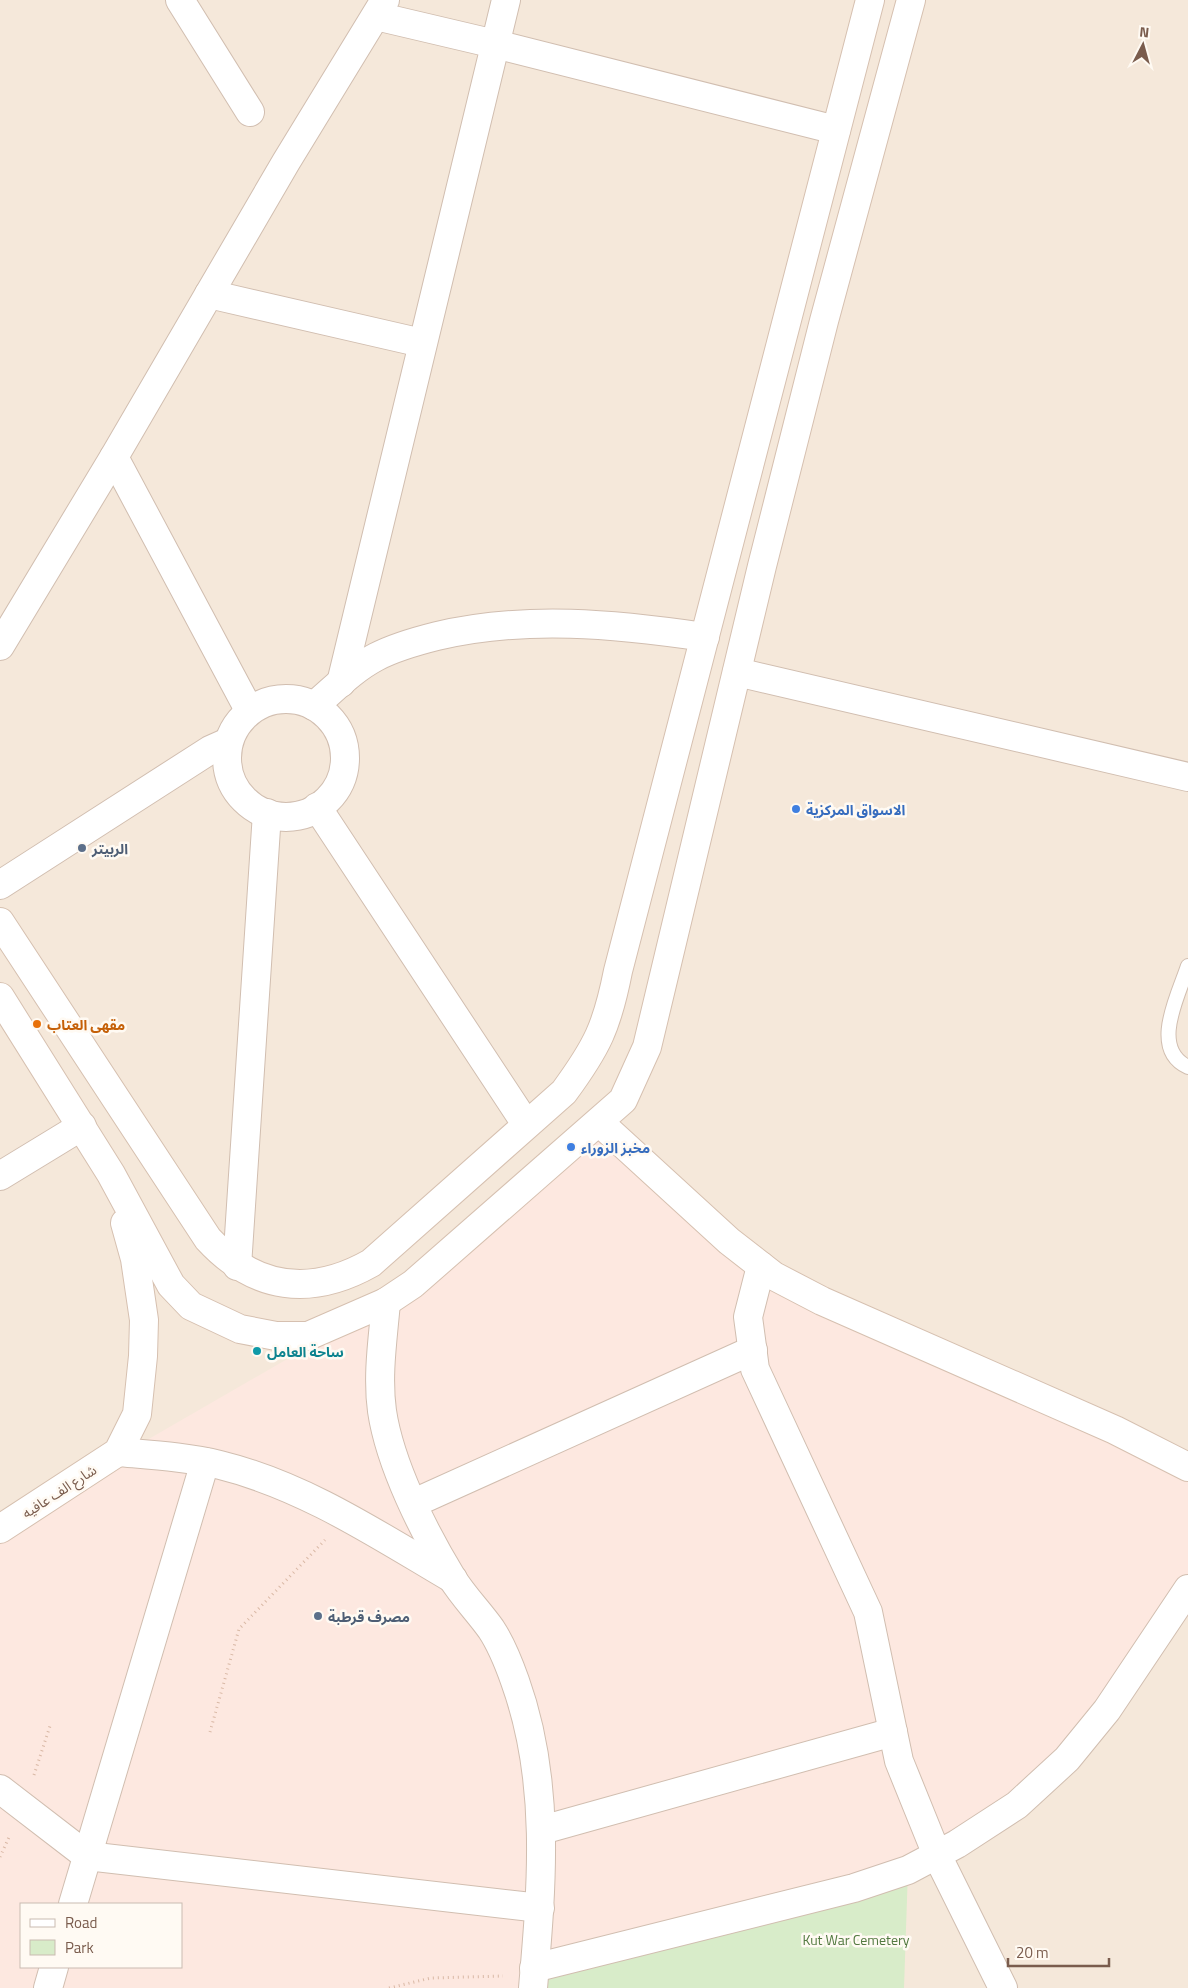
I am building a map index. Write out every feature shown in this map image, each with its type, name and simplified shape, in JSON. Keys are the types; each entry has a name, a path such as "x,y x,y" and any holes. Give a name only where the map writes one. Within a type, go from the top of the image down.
{"street":[{"path":"180,0 250,112"},
{"path":"341,683 506,0"},
{"path":"0,922 208,1239 237,1266 255,1275 294,1284 314,1284 353,1273 371,1263 564,1092 588,1060 602,1034 610,1012 618,971 870,0"},
{"path":"0,997 111,1174 171,1285 191,1306 213,1318 240,1329 276,1336 308,1336 386,1302 413,1284 623,1100 647,1047 824,321 911,0"},
{"path":"0,646 380,8 495,44 836,130"},
{"path":"209,294 422,343"},
{"path":"114,457 250,710"},
{"path":"314,706 376,656 415,641 461,630 504,625 549,623 628,626 705,637"},
{"path":"737,672 1188,778"},
{"path":"286,698 314,706 322,711 336,726 344,743 345,763 340,782 329,798 317,807 295,816 267,813 257,809 241,797 231,781 226,762 228,742 236,725 250,710 267,701 286,698"},
{"path":"0,885 210,750 228,742"},
{"path":"317,807 526,1124"},
{"path":"237,1266 267,813"},
{"path":"599,1122 729,1241 774,1276 822,1301 1115,1430 1188,1467"},
{"path":"0,1176 82,1126"},
{"path":"111,1174 136,1258 144,1320 137,1414 118,1452 221,1465 290,1488 348,1517 453,1579"},
{"path":"761,1266 748,1317 755,1369 868,1612 899,1761 937,1855 1004,1988"},
{"path":"386,1302 381,1378 382,1410 394,1460 453,1579 492,1630 515,1680 532,1740 541,1807 542,1830 540,1908 534,1977 854,1888 908,1870 937,1855 1016,1805 1067,1759 1107,1710 1188,1590"},
{"path":"414,1503 753,1350"},
{"name":"شارع الف عافيه","path":"0,1529 118,1452"},
{"path":"73,1903 205,1462"},
{"path":"542,1830 893,1732"},
{"path":"0,1789 88,1856 540,1908"},
{"path":"48,1988 54,1968"}],"lane":[{"path":"1188,966 1169,1027 1168,1036 1168,1046 1181,1064 1188,1067"}],"path":[{"path":"210,1732 239,1629 348,1517"},
{"path":"389,1988 431,1978 534,1977"}],"shaded area":[{"path":"0,0 1188,0 1188,1988 0,1988"},
{"path":"612,1114 774,1276 1188,1470 1188,1584 1067,1759 908,1870 532,1988 0,1988 0,1528 64,1488 386,1302"}],"green space":[{"name":"Kut War Cemetery","path":"908,1870 904,1988 532,1988 534,1968"}],"place":[{"name":"الاسواق المركزية","path":"796,809"},
{"name":"الربيتر","path":"82,848"},
{"name":"مقهى العتاب","path":"37,1024"},
{"name":"مخبز الزوراء","path":"571,1147"},
{"name":"ساحة العامل","path":"257,1351"},
{"name":"مصرف قرطبة","path":"318,1616"}]}
